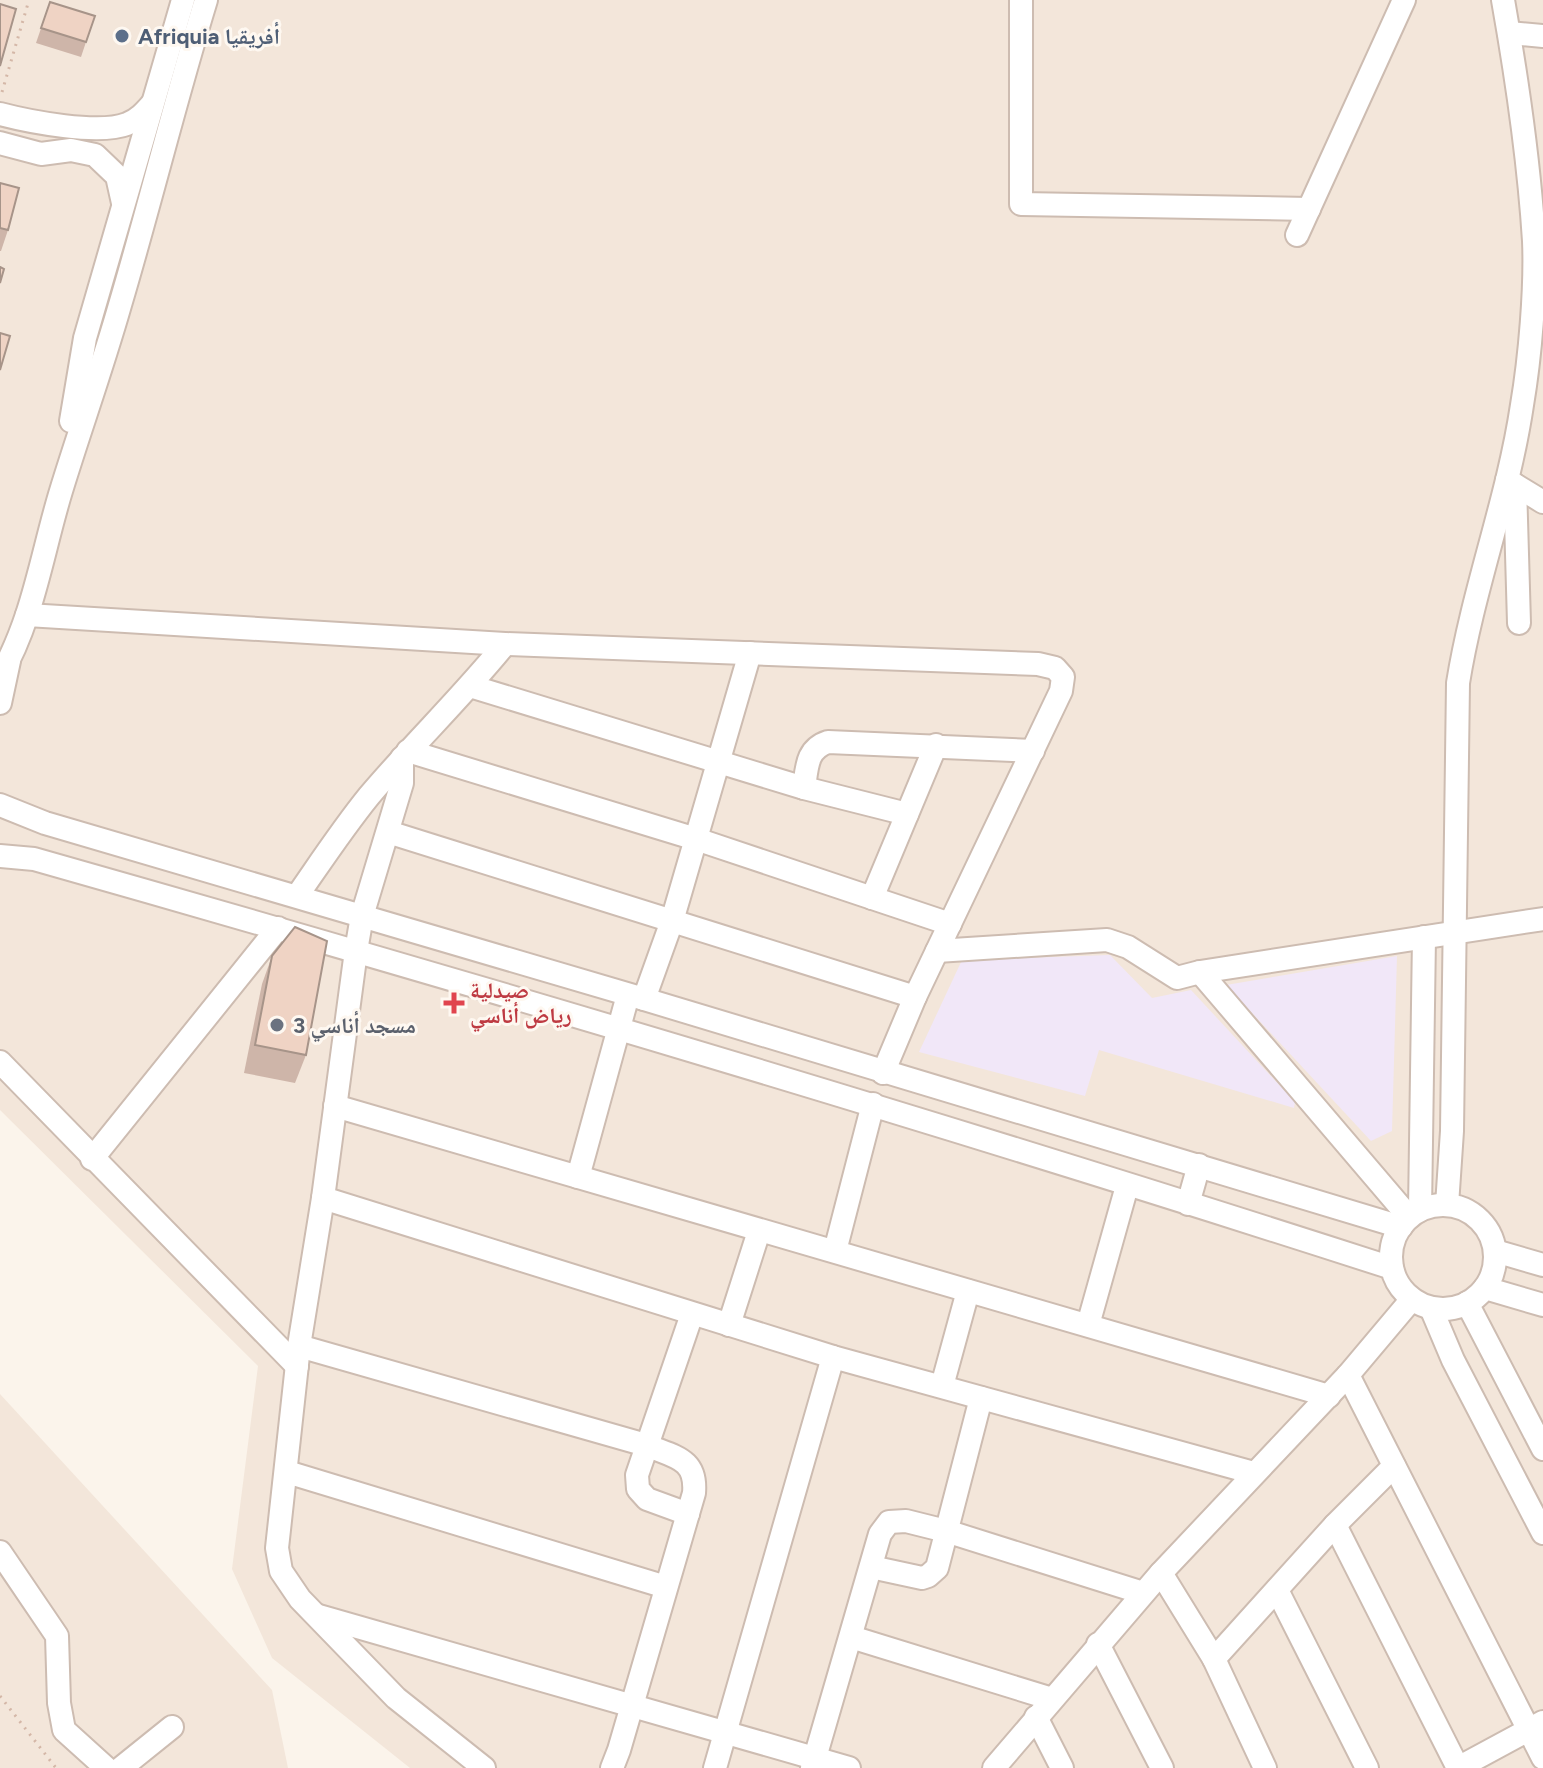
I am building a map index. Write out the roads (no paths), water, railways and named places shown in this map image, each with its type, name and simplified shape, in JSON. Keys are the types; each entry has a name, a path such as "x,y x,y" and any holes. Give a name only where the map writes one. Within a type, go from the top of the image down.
{"street":[{"path":"60,494 85,338 183,0"},
{"path":"0,703 4,668 27,615 60,494 120,305 172,111 206,0"},
{"path":"1021,0 1021,204 1309,209"},
{"path":"1297,235 1404,0"},
{"path":"1447,1205 1452,1131 1458,683 1463,650 1511,483 1522,404 1534,244 1503,0"},
{"path":"1509,33 1543,36"},
{"path":"123,204 117,176 95,155 71,150 41,154 4,144 8,116 51,124 103,127 125,125 140,117 153,104"},
{"path":"1511,483 1543,502"},
{"path":"1511,483 1519,623"},
{"path":"27,615 505,644 1038,664 1055,668 1060,671 1063,683 915,997 883,1073"},
{"path":"297,896 366,800 505,644"},
{"path":"578,1177 619,1029 672,921 750,653"},
{"path":"470,686 718,763 907,814"},
{"path":"804,788 811,754 820,745 841,742 1033,751"},
{"path":"872,898 936,745"},
{"path":"405,754 402,783 362,916 356,951 298,1356 287,1472 278,1521 278,1560 292,1590 396,1698 484,1768"},
{"path":"405,754 696,839 950,924"},
{"path":"0,805 45,823 1199,1165 1410,1218 1447,1205 1465,1209 1480,1219 1490,1234 1495,1251 1494,1270 1485,1288 1467,1303 1452,1308 1422,1303"},
{"path":"388,832 915,997"},
{"path":"0,856 34,859 278,928 873,1104 1392,1268"},
{"path":"937,951 1107,940 1128,947 1177,978 1543,919"},
{"path":"92,1159 278,928"},
{"path":"1424,937 1410,1218 1391,1254 1392,1268 1399,1285 1422,1303 1535,1499 1543,1533"},
{"path":"1200,972 1410,1218"},
{"path":"0,1062 92,1159 298,1356 646,1445 688,1464 694,1473 694,1493 612,1768"},
{"path":"902,1114 912,1081"},
{"path":"835,1251 873,1104"},
{"path":"335,1106 1329,1396"},
{"path":"1188,1204 1199,1165"},
{"path":"1088,1325 1127,1186"},
{"path":"323,1198 833,1357 1254,1473"},
{"path":"729,1325 759,1231"},
{"path":"1495,1251 1543,1265"},
{"path":"1485,1288 1543,1305"},
{"path":"942,1386 968,1291"},
{"path":"994,1768 1161,1573 1348,1375 1422,1303"},
{"path":"1467,1303 1543,1449"},
{"path":"688,1514 641,1495 637,1475 692,1314"},
{"path":"715,1768 833,1357"},
{"path":"1348,1375 1394,1466 1536,1726 1543,1758"},
{"path":"871,1567 914,1577 928,1576 937,1568 981,1398"},
{"path":"1214,1659 1335,1525 1394,1466"},
{"path":"287,1472 666,1587"},
{"path":"813,1763 880,1534 889,1522 906,1521 946,1531 1143,1593"},
{"path":"1335,1525 1458,1768 1536,1726"},
{"path":"0,1552 57,1636 59,1703 64,1730 106,1768"},
{"path":"1161,1573 1214,1659 1265,1768"},
{"path":"1277,1590 1367,1768"},
{"path":"318,1616 726,1732 813,1763 849,1768"},
{"path":"851,1637 1052,1699"},
{"path":"1098,1644 1162,1768"},
{"path":"1036,1717 1062,1768"},
{"path":"121,1768 172,1727"}],"place":[{"name":"Afriquia أفريقيا","path":"122,36"},
{"name":"صيدلية رياض أناسي","path":"454,1003"},
{"name":"مسجد أناسي 3","path":"277,1025"}]}
